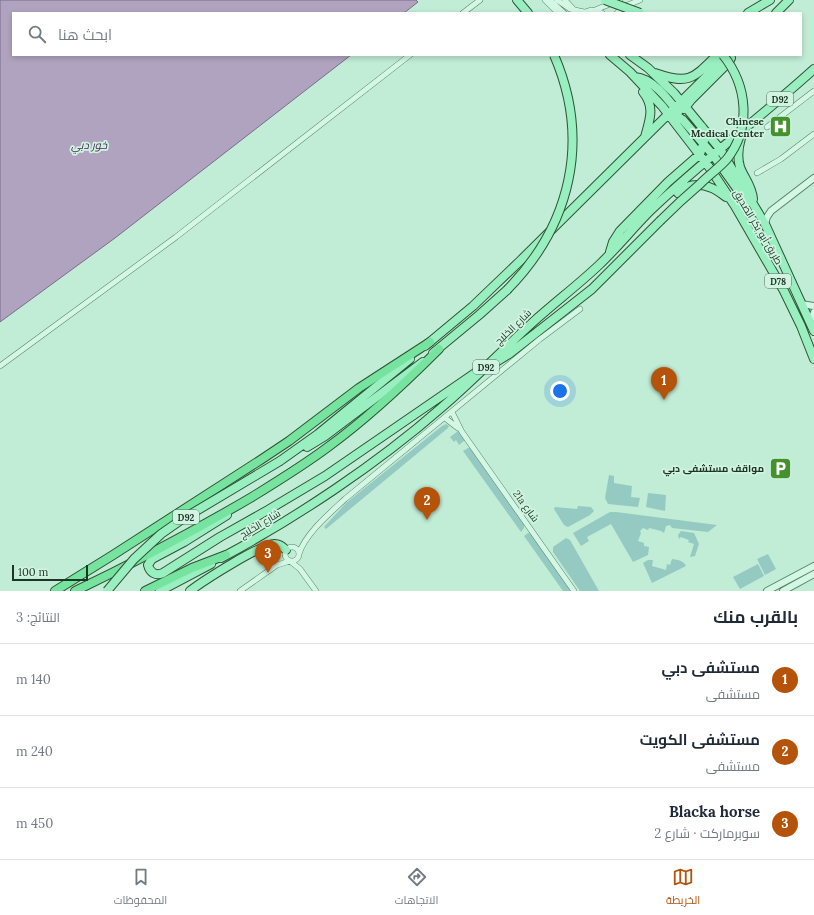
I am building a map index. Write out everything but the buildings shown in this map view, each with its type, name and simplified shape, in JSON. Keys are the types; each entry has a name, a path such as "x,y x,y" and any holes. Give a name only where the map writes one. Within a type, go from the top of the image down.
{"highway":[{"path":"55,591 113,556 262,459 289,441 359,388 430,342"},
{"path":"75,591 160,549 240,504 294,471 328,447 378,407 439,349"},
{"path":"145,591 192,568 226,555"}],"main road":[{"path":"517,0 527,12"},
{"path":"605,0 625,12"},
{"path":"605,0 637,12"},
{"path":"750,12 770,0"},
{"path":"777,12 789,0"},
{"path":"283,459 317,441 439,349 507,290 528,267 546,240 561,206 569,176 572,146 570,115 563,81 554,56"},
{"path":"611,56 635,77 637,84 649,100 651,113 645,138"},
{"name":"طريق أبو بكر الصديق","path":"632,56 652,72 684,104 720,149 765,224 814,331"},
{"path":"652,72 675,79 690,78 699,73 716,56"},
{"path":"240,504 227,515 152,559 148,565 151,572 158,575 163,573 220,537 325,476 387,432 423,410 456,385 509,354 581,298 612,271 660,221 723,163 732,152 738,139 744,118 743,96 736,74 724,56"},
{"name":"D92","path":"107,591 134,559 161,534 181,520 283,459 318,434 430,342 520,262 672,111 684,104 727,56"},
{"path":"686,136 683,119 684,104 729,62 732,56"},
{"name":"شارع الخليج","path":"160,591 226,555 310,505 377,458 440,409 486,368 532,323 610,255 649,212 713,155 814,70"},
{"name":"طريق أبو بكر الصديق","path":"635,77 672,111 686,136 735,206 784,291 814,359"},
{"path":"672,111 676,116 683,119 704,142 745,199 753,203"},
{"path":"610,255 613,242 620,231 668,182 700,154 704,142 704,131 701,125"},
{"path":"745,128 738,148 739,161 740,168 751,187 753,203"},
{"path":"704,142 720,149"},
{"path":"649,212 663,206 684,187 695,184 701,184 718,190 735,206"},
{"path":"190,591 212,576 262,548 276,544 288,550"}],"street":[{"path":"464,12 480,0"},
{"path":"545,0 557,12"},
{"path":"550,0 563,12"},
{"path":"557,0 565,6 583,12 594,10 619,0"},
{"path":"565,0 574,10"},
{"path":"618,12 623,7 640,0"},
{"path":"594,10 599,12"},
{"path":"0,366 170,242 409,56"},
{"path":"767,127 814,91"},
{"path":"757,173 781,159 814,134"},
{"path":"765,224 769,214 777,206 814,178"},
{"path":"801,304 814,306"},
{"path":"240,591 277,565 295,560 305,542 326,517 345,499 445,418 540,338 580,309"},
{"path":"810,322 814,312"},
{"name":"21a شارع","path":"452,412 462,432 574,591"},
{"name":"21a شارع","path":"445,418 462,432"},
{"path":"277,565 288,550 305,542"},
{"path":"288,550 297,550 300,569"},
{"path":"288,550 286,558 300,569 316,591"},
{"path":"768,591 812,564"},
{"path":"784,591 814,574"}],"shaded area":[{"path":"446,424 449,426 448,428 326,529 324,527 346,503"},
{"path":"458,431 465,440 459,445 456,440 454,442 450,437"},
{"path":"470,448 524,523 524,528 521,532 463,451"},
{"path":"609,475 614,476 614,483 632,486 631,497 640,498 638,507 608,504 605,498"},
{"path":"648,493 666,495 665,511 646,507"},
{"path":"578,506 591,507 594,511 590,515 568,527 564,525 554,509 555,507 577,509"},
{"path":"610,512 717,525 708,532 672,528 670,525 666,526 664,533 649,528 648,530 643,528 640,531 641,533 638,541 644,543 644,546 649,547 648,555 633,562 611,524 587,537 589,541 581,546 573,533"},
{"path":"681,531 694,533 699,544 695,556 690,557 694,544 681,537 679,539 678,535"},
{"path":"528,533 532,534 572,591 563,591 524,536"},
{"path":"566,538 570,540 599,591 580,591 553,552 553,547"},
{"path":"268,547 276,547 278,549 280,554 278,559 272,560 260,556 252,556"},
{"path":"768,554 776,569 765,575 757,559"},
{"path":"672,559 682,561 686,566 652,583 643,563 648,560 653,560 652,566 666,570 667,564 670,565"},
{"path":"758,564 764,576 740,589 733,577"}],"water":[{"name":"خور دبي","path":"0,0 416,0 418,2 405,12 12,12 12,56 350,56 115,238 0,322"}],"place":[{"name":"Chinese Medical Center","path":"780,127"},
{"name":"مستشفى دبي","path":"664,400"},
{"name":"مواقف مستشفى دبي","path":"780,468"},
{"name":"مستشفى الكويت","path":"427,520"},
{"name":"Blacka horse","path":"268,573"}]}
